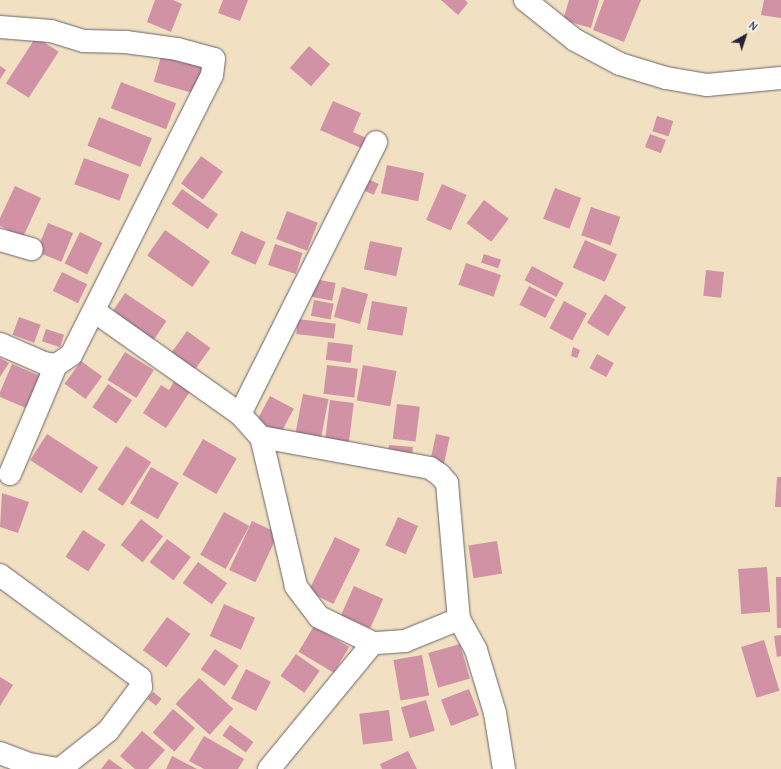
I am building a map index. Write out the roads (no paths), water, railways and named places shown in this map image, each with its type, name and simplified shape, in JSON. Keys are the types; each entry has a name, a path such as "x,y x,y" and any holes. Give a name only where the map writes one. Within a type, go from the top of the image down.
{"street":[{"path":"525,0 575,40 620,64 666,78 707,85 781,78"},
{"path":"0,27 51,31 84,41 126,42 177,49 214,59 212,75 94,311 71,355 56,365 10,474"},
{"path":"240,414 376,142"},
{"path":"0,240 32,249"},
{"path":"94,311 240,414 261,437 296,586 320,617 373,643 404,641 458,619"},
{"path":"0,344 44,363 56,365"},
{"path":"261,437 430,468 440,475 447,483 458,619 476,650 495,713 504,769"},
{"path":"0,575 140,678 141,687 108,731 60,769"},
{"path":"270,769 373,643"},
{"path":"0,753 29,764 56,769"}]}
